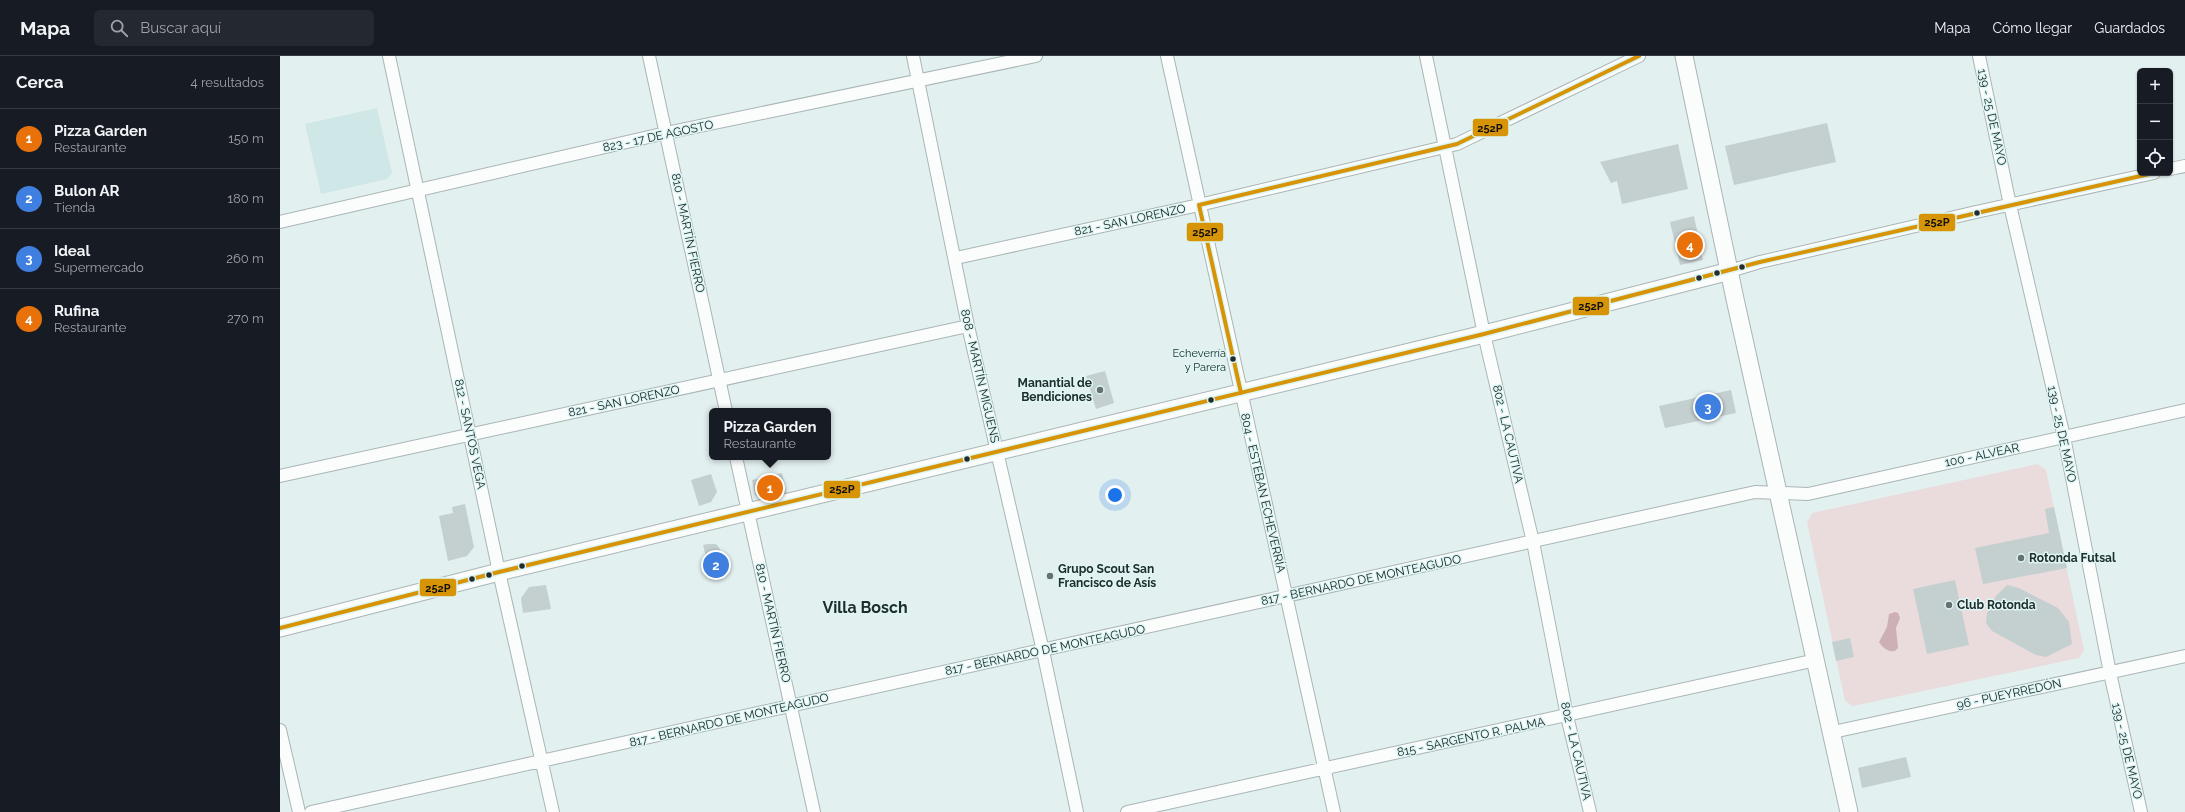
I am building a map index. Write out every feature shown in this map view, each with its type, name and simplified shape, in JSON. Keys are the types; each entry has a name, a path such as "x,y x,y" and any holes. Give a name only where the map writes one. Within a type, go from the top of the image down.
{"street":[{"name":"812 - SANTOS VEGA","path":"389,56 499,572 543,762 553,812"},
{"name":"810 - MARTÍN FIERRO","path":"649,56 725,408"},
{"name":"808 - MARTÍN MIGUENS","path":"913,56 956,258 968,326 1043,651 1077,812"},
{"name":"823 - 17 DE AGOSTO","path":"280,222 666,133 918,82 1036,56"},
{"name":"804 - ESTEBAN ECHEVERRÍA","path":"1167,56 1334,812"},
{"name":"802 - LA CAUTIVA","path":"1426,56 1484,334 1533,542 1568,716 1590,812"},
{"name":"821 - SAN LORENZO","path":"956,258 1199,205 1446,147 1464,141 1640,56"},
{"path":"1684,56 1850,812"},
{"name":"139 - 25 DE MAYO","path":"1979,56 2010,205 2064,437 2110,673 2141,812"},
{"path":"2173,168 2185,166"},
{"path":"280,628 499,572 1484,334 1760,262 2140,176"},
{"name":"821 - SAN LORENZO","path":"280,476 968,326"},
{"name":"100 - ALVEAR","path":"1779,492 1796,495 1808,494 2185,410"},
{"name":"810 - MARTÍN FIERRO","path":"737,460 792,705 814,812"},
{"name":"817 - BERNARDO DE MONTEAGUDO","path":"312,812 1755,492 1779,492"},
{"name":"96 - PUEYRREDÓN","path":"1833,732 2185,656"},
{"name":"815 - SARGENTO R. PALMA","path":"1126,812 1568,716 1816,660"},
{"path":"280,730 299,812"}],"shaded area":[{"path":"377,108 392,173 387,179 321,194 305,124"},
{"name":"Club Rotonda","path":"2038,464 2046,470 2084,650 2079,658 1853,706 1845,701 1807,522 1812,513"},
{"path":"1895,612 1898,613 1900,618 1896,628 1898,648 1895,651 1890,651 1879,642 1887,627 1889,614"}],"building":[{"path":"1827,123 1836,162 1734,185 1725,146"},
{"path":"1678,144 1688,189 1622,204 1617,181 1611,183 1600,162"},
{"path":"1694,216 1703,260 1680,265 1670,222"},
{"name":"Manantial de Bendiciones","path":"1105,371 1114,403 1096,409 1086,376"},
{"path":"1731,390 1736,413 1665,428 1659,406"},
{"path":"782,473 787,495 764,500 755,495 752,480"},
{"path":"711,474 717,492 711,502 699,506 691,480"},
{"path":"465,504 474,547 467,556 448,561 439,516 453,513 452,507"},
{"name":"Rotonda Futsal","path":"2054,507 2067,568 1983,584 1975,548 2049,533 2045,509"},
{"path":"716,544 720,549 726,570 710,574 703,545"},
{"path":"1955,580 1969,645 1927,654 1913,589"},
{"path":"546,585 551,609 523,613 521,598 529,587"},
{"path":"2007,585 2019,588 2058,608 2069,622 2072,644 2046,657 2036,655 1992,631 1986,623 1987,613 1996,596"},
{"path":"1850,638 1854,657 1836,661 1832,642"},
{"path":"1906,757 1911,777 1862,788 1858,768"}],"transit line":[{"name":"252P","path":"1241,393 1199,205 1457,144 1639,56"},
{"name":"252P","path":"280,628 499,572 1484,334 1760,262 2141,176"}],"place":[{"name":"Rufina","path":"1690,245"},
{"name":"Echeverría y Parera","path":"1233,359"},
{"name":"Manantial de Bendiciones","path":"1100,390"},
{"name":"Ideal","path":"1708,407"},
{"name":"Pizza Garden","path":"770,488"},
{"name":"Rotonda Futsal","path":"2021,558"},
{"name":"Bulon AR","path":"716,565"},
{"name":"Grupo Scout San Francisco de Asís","path":"1050,576"},
{"name":"Club Rotonda","path":"1949,605"}],"district":[{"name":"Villa Bosch","path":"865,607"}]}
